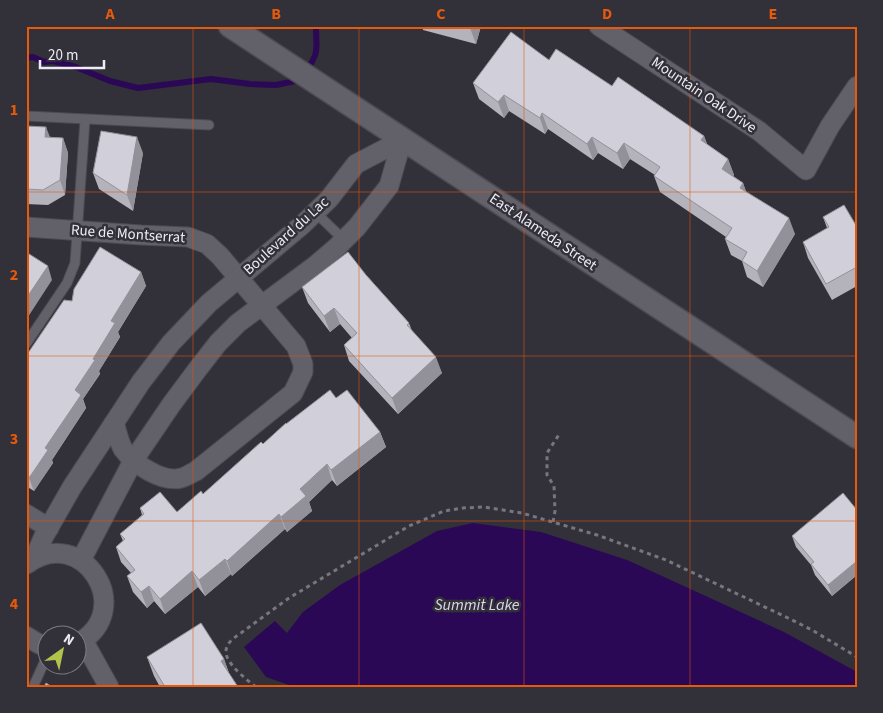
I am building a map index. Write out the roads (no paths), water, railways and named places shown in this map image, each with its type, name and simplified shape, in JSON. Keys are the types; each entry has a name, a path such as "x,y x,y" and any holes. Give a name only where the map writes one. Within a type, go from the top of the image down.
{"street":[{"name":"East Alameda Street","path":"230,26 857,437"},
{"name":"Mountain Oak Drive","path":"599,26 759,131 806,170 830,126 857,86"},
{"name":"Boulevard du Lac","path":"30,562 72,488 141,382 171,343 209,303 280,244 329,199 356,164 402,140"},
{"path":"82,560 133,462 171,405 202,364 238,323 316,265 357,227 389,186 402,140"},
{"name":"Rue de Montserrat","path":"26,227 188,237 207,244 220,256 262,305"},
{"path":"114,423 122,447 133,462 154,474 170,478 181,478 196,471 293,393 303,372 303,364 296,346 262,305"},
{"path":"26,514 49,528"},
{"path":"30,562 54,553 66,554 82,560 90,566 100,581 104,603 100,619 94,630 88,635"},
{"path":"26,636 38,644"},
{"path":"88,654 109,687"}],"lane":[{"path":"26,116 209,125"},
{"path":"26,344 67,283 75,263 85,120"},
{"path":"315,212 344,240"}],"water":[{"name":"Summit Lake","path":"473,523 541,532 627,560 784,632 857,672 857,687 295,687 266,677 244,647 275,621 287,633 303,612 340,585 437,531"}],"waterway":[{"path":"306,72 316,50 316,26"},
{"path":"26,58 33,57 44,62 53,61 76,67 110,81 138,88 211,79 276,85 300,80"}]}
